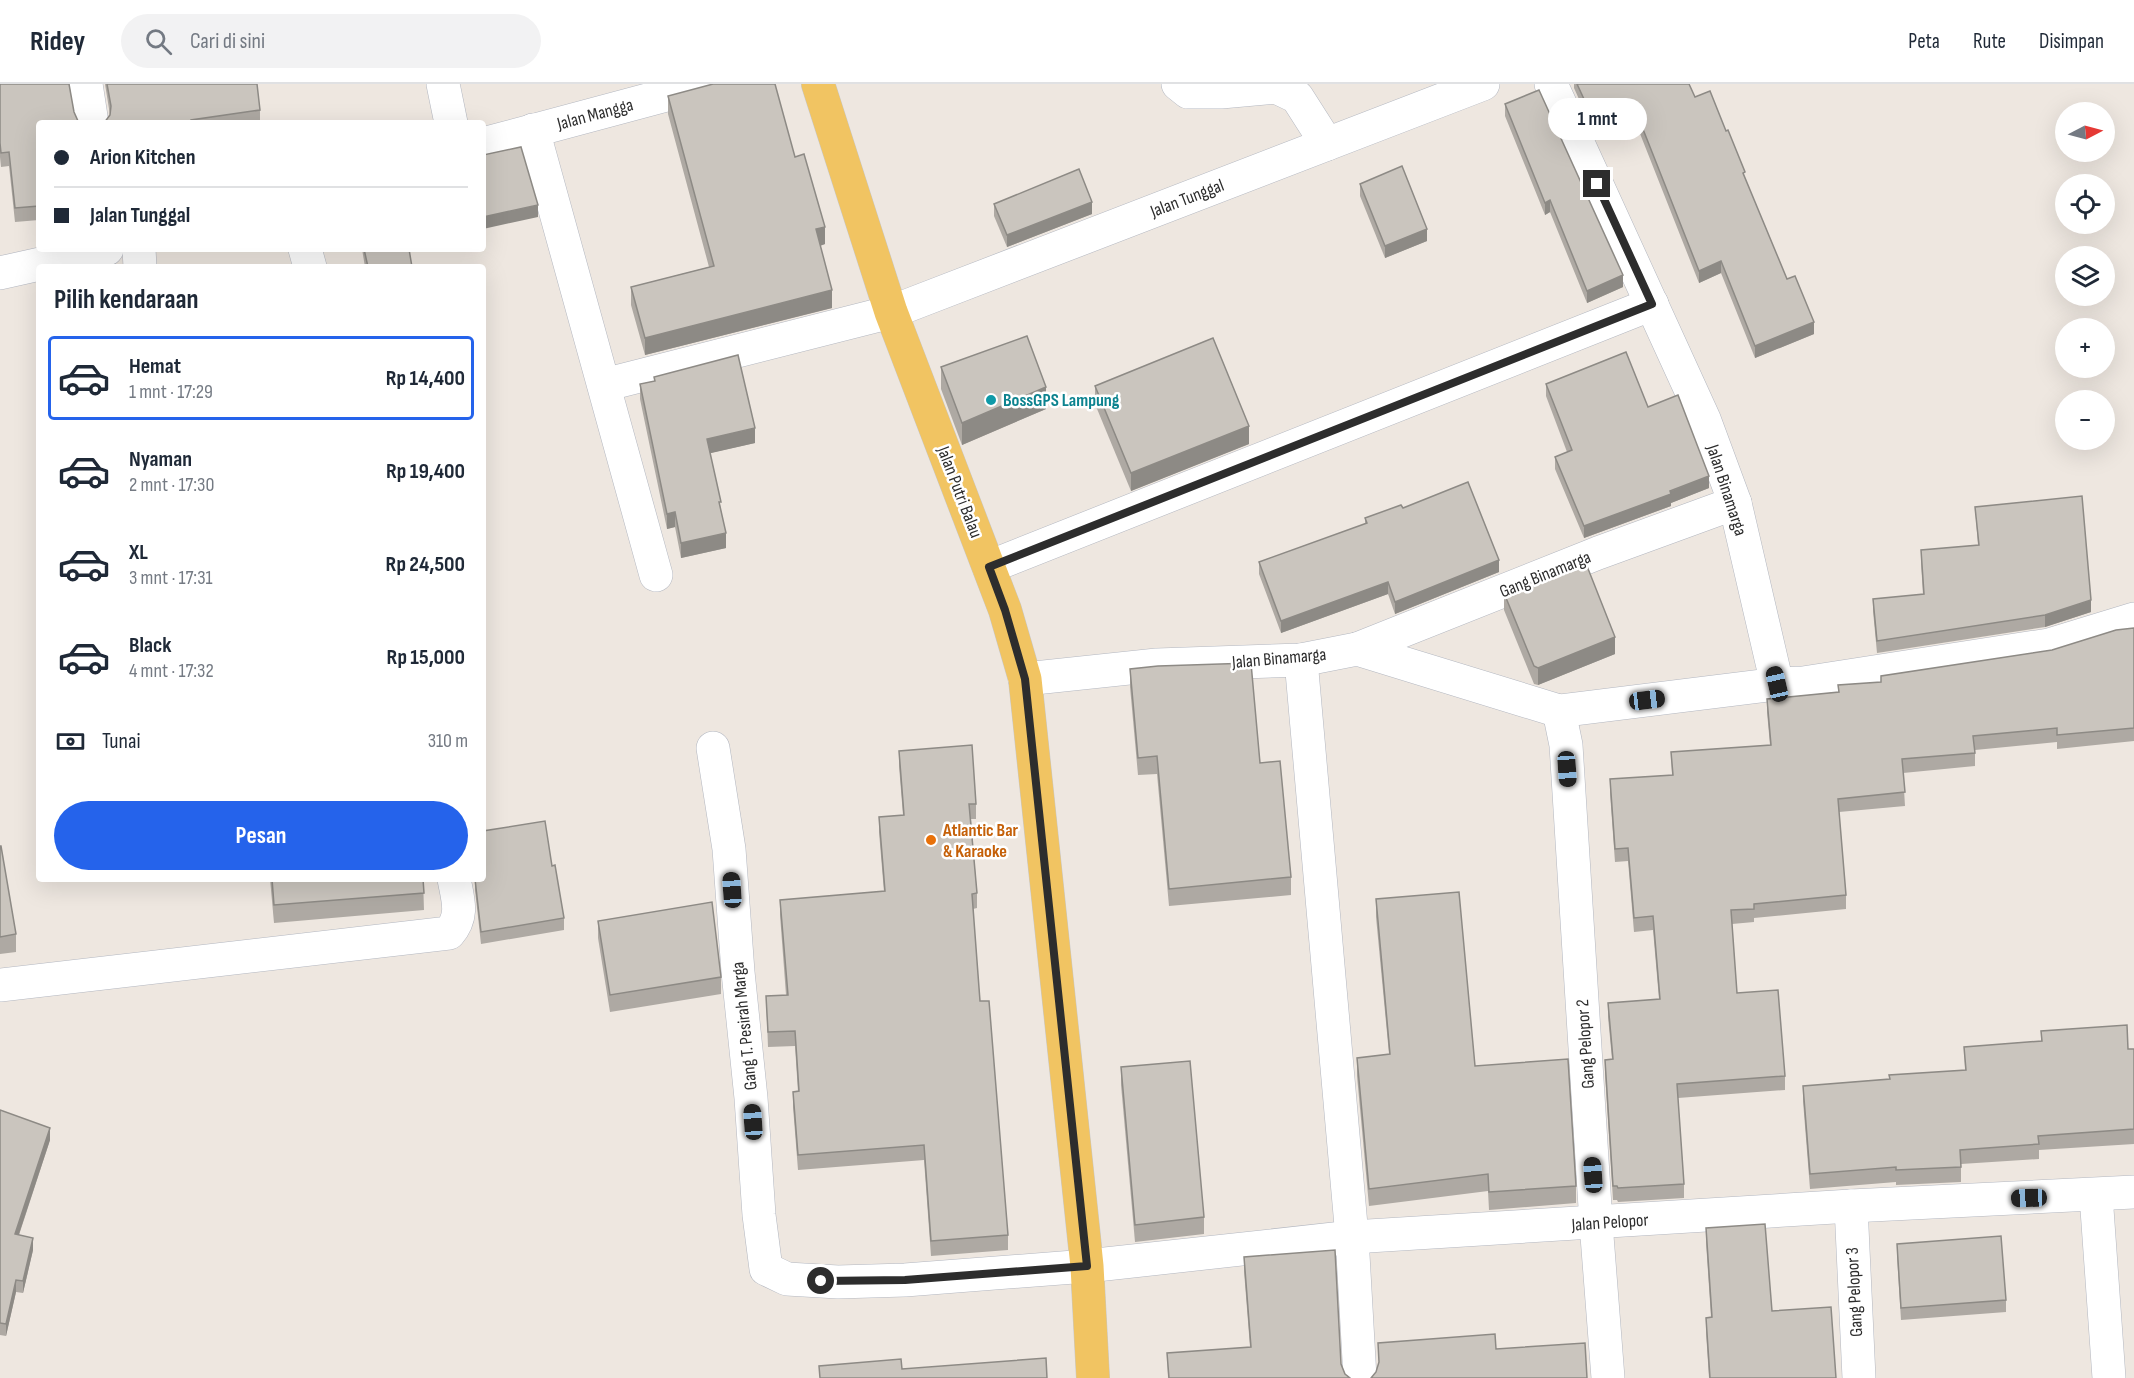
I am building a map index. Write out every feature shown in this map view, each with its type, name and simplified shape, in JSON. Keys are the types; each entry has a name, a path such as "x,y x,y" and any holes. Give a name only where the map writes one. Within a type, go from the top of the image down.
{"main road":[{"name":"Jalan Putri Balau","path":"818,84 891,312 1005,610 1025,679 1087,1266 1093,1378"}],"street":[{"path":"86,84 92,120"},
{"path":"443,84 450,120"},
{"name":"Jalan Mangga","path":"486,143 707,84"},
{"path":"1178,84 1188,92 1221,92 1275,87 1297,97 1327,144"},
{"name":"Jalan Tunggal","path":"604,385 891,312 1483,84"},
{"path":"989,567 1652,304 1551,84"},
{"path":"533,130 656,575"},
{"path":"40,264 94,252"},
{"path":"0,273 36,265"},
{"name":"Jalan Binamarga","path":"1652,304 1704,419 1735,503 1777,684"},
{"name":"Gang Binamarga","path":"1357,650 1598,553 1735,503"},
{"path":"1560,711 1777,684 1803,683 2049,645 2134,619"},
{"name":"Jalan Binamarga","path":"1025,679 1157,664 1301,660 1357,650 1560,711"},
{"path":"1301,660 1352,1237 1360,1378"},
{"name":"Gang Pelopor 2","path":"1560,711 1566,745 1608,1378"},
{"name":"Gang T. Pesirah Marga","path":"713,748 729,849 759,1215 766,1269 787,1279 838,1282 905,1280 1087,1266"},
{"path":"0,986 449,933 459,916 454,882"},
{"name":"Jalan Pelopor","path":"1087,1266 1352,1237 1851,1206 2134,1192"},
{"path":"2096,1195 2109,1378"},
{"name":"Gang Pelopor 3","path":"1851,1206 1852,1270 1859,1378"}],"building":[{"path":"0,84 69,84 78,120 36,120 36,206 15,208 9,152 1,153"},
{"path":"107,84 257,84 260,110 191,120 106,120 110,115 111,106"},
{"path":"713,84 775,84 795,157 804,154 825,227 816,229 832,290 645,338 631,287 714,266 668,96"},
{"path":"1577,84 1689,84 1695,97 1710,91 1726,131 1728,130 1745,172 1743,173 1787,279 1795,276 1814,322 1755,346 1721,261 1699,271 1635,109 1596,125"},
{"path":"1539,90 1623,275 1587,291 1550,200 1545,203 1505,104"},
{"path":"521,147 538,205 486,216 486,154"},
{"path":"1402,166 1427,229 1385,246 1360,184"},
{"path":"1079,169 1092,202 1007,235 994,204"},
{"path":"365,252 410,252 412,264 367,264"},
{"path":"1027,336 1046,387 962,423 941,367"},
{"path":"1213,338 1249,426 1131,473 1095,386"},
{"path":"1626,352 1648,407 1678,395 1709,476 1670,491 1671,494 1584,526 1555,457 1572,450 1546,384"},
{"path":"738,355 755,428 707,439 726,533 681,543 675,512 667,514 640,384 655,381 654,377"},
{"path":"1468,482 1499,560 1395,602 1388,582 1281,621 1259,562 1367,523 1365,518 1401,505 1403,508"},
{"path":"2082,496 2091,600 2045,615 1877,641 1873,599 1924,594 1921,550 1979,545 1975,507"},
{"path":"1585,561 1615,637 1538,668 1534,666 1504,593"},
{"path":"2134,628 2134,728 2057,735 2057,728 1973,736 1975,753 1902,759 1905,792 1838,799 1846,895 1754,904 1754,909 1731,910 1737,993 1778,990 1785,1076 1677,1084 1684,1184 1618,1188 1613,1186 1605,1060 1613,1059 1608,1003 1660,999 1653,916 1634,918 1628,848 1615,849 1610,779 1673,775 1671,752 1771,745 1767,699 1839,692 1838,685 1881,682 1881,676 2052,650 2116,630"},
{"path":"1251,663 1260,763 1280,761 1291,877 1169,889 1157,756 1138,758 1130,669"},
{"path":"972,745 976,804 969,804 977,893 972,894 980,1001 989,1001 1008,1235 931,1241 924,1145 798,1155 793,1092 799,1091 795,1031 768,1032 766,996 788,995 780,900 885,891 879,817 904,815 899,751"},
{"path":"545,821 564,918 481,932 475,882 486,882 486,831"},
{"path":"0,846 16,934 0,937"},
{"path":"272,882 423,882 424,893 274,905"},
{"path":"1459,892 1475,1066 1568,1059 1576,1186 1489,1192 1488,1174 1369,1189 1357,1058 1390,1054 1376,899"},
{"path":"712,902 721,977 610,995 598,921"},
{"path":"2127,1025 2128,1049 2134,1049 2134,1129 2038,1136 2039,1144 1960,1150 1961,1167 1896,1170 1896,1167 1810,1174 1803,1086 1890,1079 1889,1075 1966,1070 1964,1047 2042,1041 2041,1031"},
{"path":"1190,1061 1204,1217 1135,1225 1121,1067"},
{"path":"0,1110 50,1128 15,1234 33,1238 23,1281 16,1280 6,1324 0,1323"},
{"path":"1765,1224 1772,1311 1831,1307 1836,1378 1710,1378 1706,1318 1712,1317 1706,1228"},
{"path":"2001,1236 2006,1300 1901,1308 1897,1244"},
{"path":"1335,1250 1341,1364 1345,1374 1350,1378 1169,1378 1167,1353 1251,1347 1244,1257"},
{"path":"1495,1334 1496,1349 1585,1343 1587,1378 1371,1378 1379,1362 1378,1343"},
{"path":"1046,1358 1047,1378 820,1378 819,1366 901,1359 902,1369"}],"place":[{"name":"BossGPS Lampung","path":"991,400"},
{"name":"Atlantic Bar & Karaoke","path":"931,840"}],"route":[{"path":"821,1281 905,1280 1087,1266 1025,679 1005,610 989,567 1652,304 1597,184"}]}
